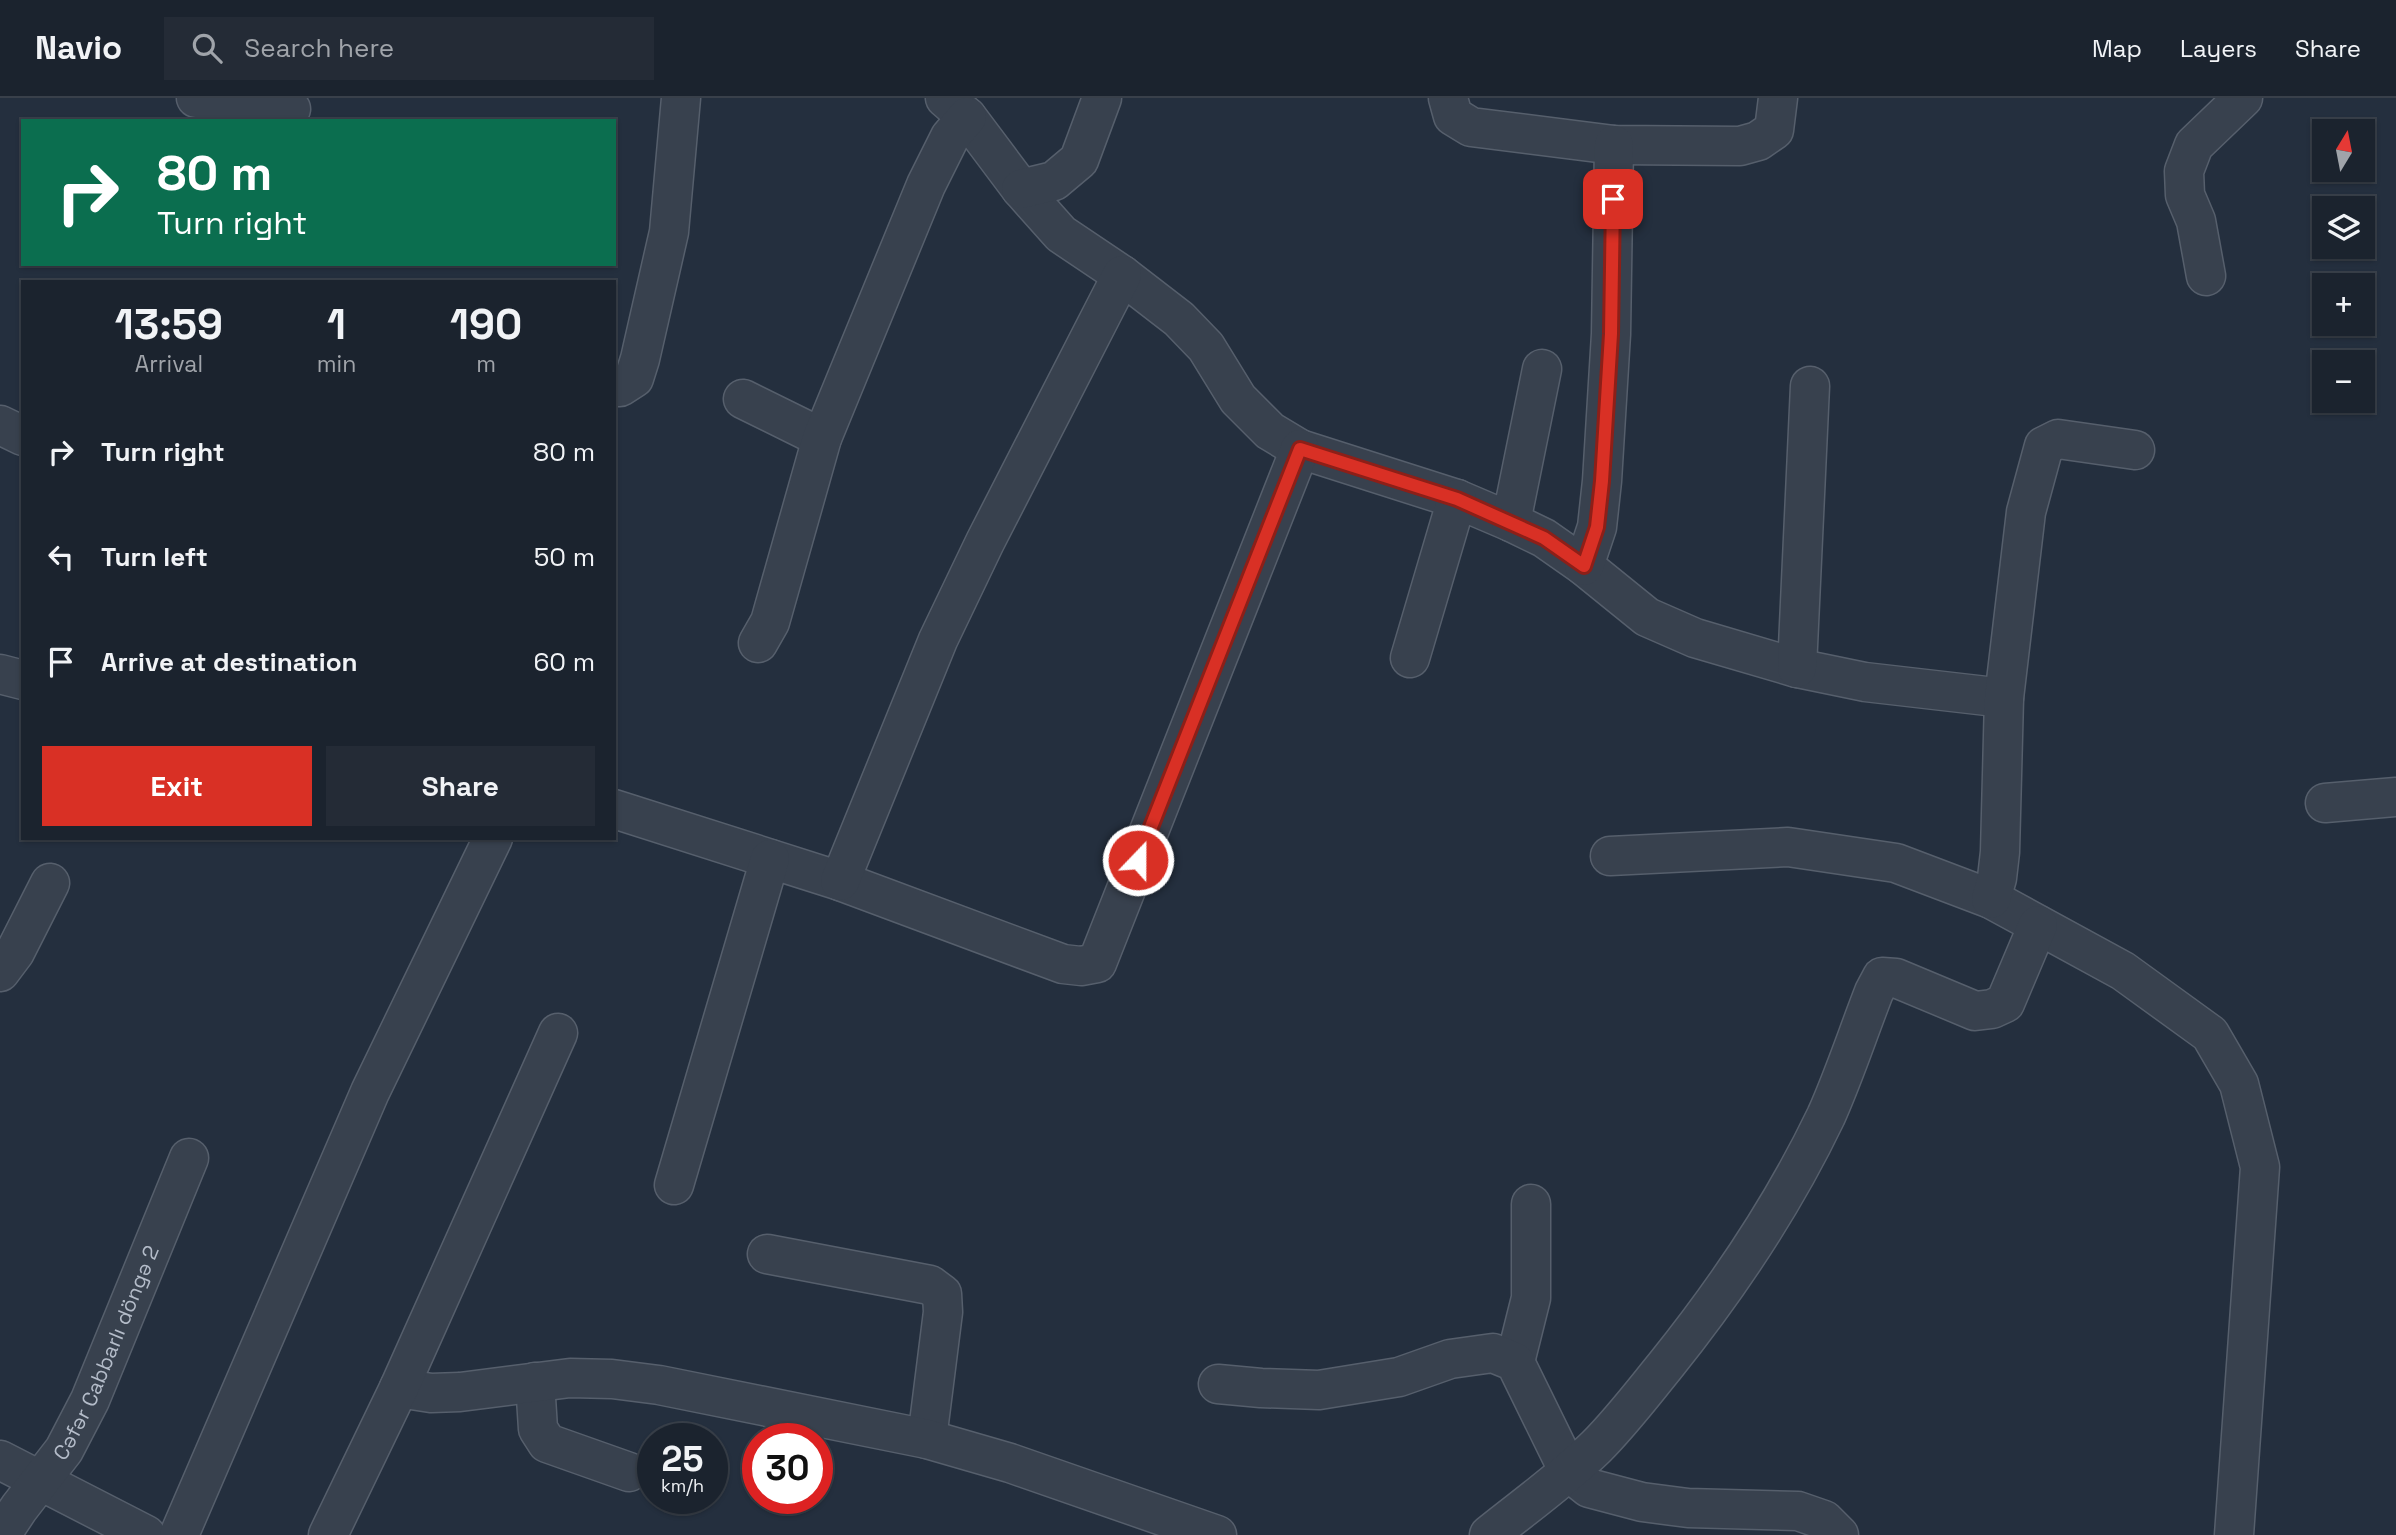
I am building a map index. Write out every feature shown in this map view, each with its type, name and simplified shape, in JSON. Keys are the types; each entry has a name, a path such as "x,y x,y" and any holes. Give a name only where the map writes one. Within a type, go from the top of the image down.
{"street":[{"path":"196,98 290,109"},
{"path":"616,387 635,378 669,232 681,98"},
{"path":"1021,189 1054,180 1079,160 1102,98"},
{"path":"1448,98 1453,116 1471,127 1614,145 1740,146 1758,141 1774,130 1778,98"},
{"path":"2206,276 2196,221 2185,195 2184,171 2194,145 2244,98"},
{"path":"956,107 1021,189 1061,234 1122,275 1179,319 1206,347 1238,399 1270,431 1300,449 1457,499 1511,522 1544,538 1584,566 1647,617 1695,638 1797,668 1865,682 2004,698"},
{"path":"758,643 770,622 822,438 926,186 950,137 956,107"},
{"path":"1584,566 1597,527 1602,481 1611,334 1614,145"},
{"path":"840,881 938,640 985,542 1122,275"},
{"path":"1511,522 1542,369"},
{"path":"1797,668 1810,386"},
{"path":"743,400 822,438"},
{"path":"0,425 21,435"},
{"path":"1991,899 2000,852 2004,698 2026,512 2044,446 2058,439 2136,450"},
{"path":"616,810 840,881 1063,964 1081,966 1097,963 1300,449"},
{"path":"1410,658 1457,499"},
{"path":"0,674 21,679"},
{"path":"2325,803 2396,797"},
{"path":"179,1535 370,1092 493,840"},
{"path":"1610,856 1788,847 1896,863 1991,899 2123,971 2210,1034 2239,1084 2260,1167 2234,1535"},
{"path":"674,1185 770,859"},
{"path":"0,972 15,952 50,883"},
{"path":"1489,1535 1569,1472 1626,1414 1698,1325 1761,1233 1801,1166 1827,1113 1882,977 1896,978 1975,1011 1992,1009 2005,1003 2038,925"},
{"path":"328,1535 399,1388 558,1033"},
{"name":"Cəfər Cabbarlı döngə 2","path":"1,1535 19,1507 64,1450 90,1400 189,1158"},
{"path":"1531,1204 1531,1298 1515,1362 1569,1472 1589,1488 1642,1502 1688,1508 1798,1511 1824,1520 1839,1535"},
{"path":"767,1254 930,1285 942,1294 943,1312 928,1440"},
{"path":"1218,1384 1319,1390 1399,1377 1461,1357 1493,1353 1515,1362"},
{"path":"399,1388 460,1392 570,1378 612,1379 659,1385 928,1440 1010,1463 1120,1520 1217,1535"},
{"path":"535,1382 538,1429 547,1443 629,1472"},
{"path":"0,1460 146,1535"}],"route":[{"path":"1138,860 1300,449 1457,499 1544,538 1584,566 1597,527 1602,481 1611,334 1613,199"}]}
